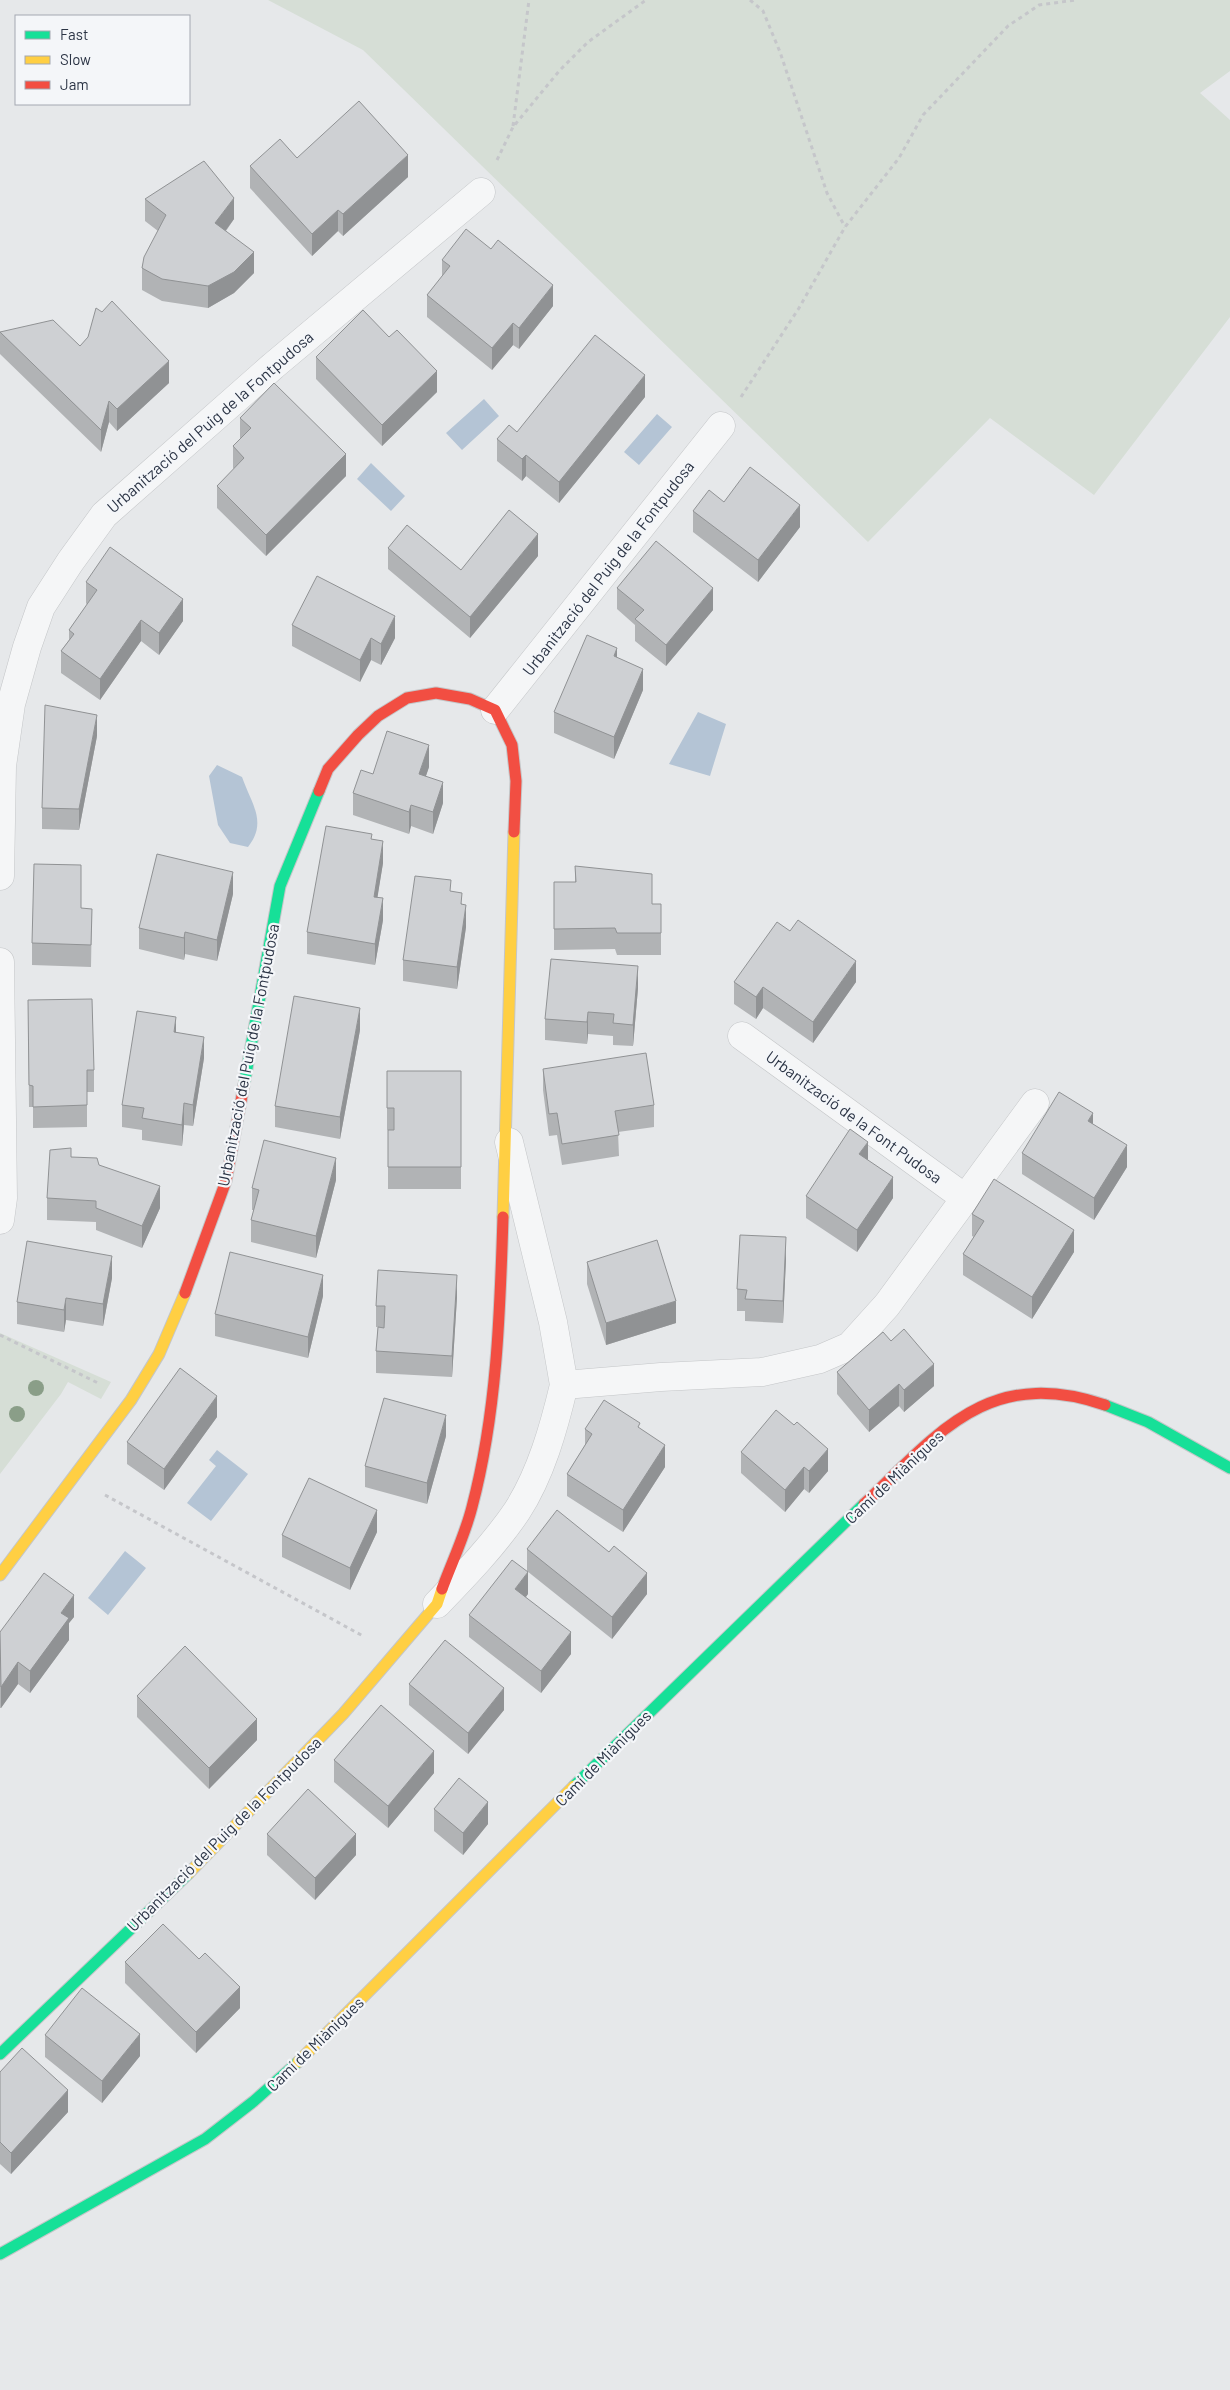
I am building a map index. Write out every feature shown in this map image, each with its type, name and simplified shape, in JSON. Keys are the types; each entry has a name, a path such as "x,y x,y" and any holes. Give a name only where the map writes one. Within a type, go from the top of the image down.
{"street":[{"name":"Urbanització del Puig de la Fontpudosa","path":"0,876 5,702 41,607 104,515 273,366 481,192"},
{"name":"Urbanització del Puig de la Fontpudosa","path":"495,710 721,426"},
{"name":"Urbanització del Puig de la Fontpudosa","path":"0,1575 131,1400 159,1354 196,1267 226,1181 280,886 328,770 358,735 378,716 407,698 436,693 470,699 495,710 512,745 516,781 500,1313 487,1439 472,1508 437,1604"},
{"path":"0,962 3,1198 0,1220"},
{"name":"Urbanització de la Font Pudosa","path":"742,1036 966,1198"},
{"path":"564,1385 660,1377 762,1372 820,1358 850,1346 887,1305 1035,1103"},
{"name":"Urbanització del Puig de la Fontpudosa","path":"0,2054 209,1853 343,1714 437,1604 472,1568 517,1511 530,1486 554,1426 564,1385 553,1322 506,1133"},
{"name":"Camí de Miànigues","path":"0,2254 188,2149 222,2128 256,2100 297,2063 522,1838 855,1512 946,1428 996,1399 1017,1394 1040,1392 1070,1394 1108,1405 1156,1426 1230,1468"}],"path":[{"path":"513,127 529,0"},
{"path":"481,192 513,127 560,70 588,42 646,0"},
{"path":"750,0 763,11 780,52 827,193 845,227"},
{"path":"721,426 799,308 845,227 899,158 923,115 1008,26 1039,5 1076,0"},
{"path":"0,1336 131,1400"},
{"path":"74,1478 394,1653"}],"shaded area":[{"path":"268,0 1230,0 1230,71 1200,93 1230,120 1230,317 1094,495 990,418 868,542 363,50"},
{"path":"0,1333 111,1382 101,1399 68,1382 61,1394 0,1474"}],"water":[{"path":"484,399 499,416 462,450 446,433"},
{"path":"657,414 672,427 639,465 624,452"},
{"path":"371,463 405,496 391,511 357,479"},
{"path":"698,712 726,724 710,776 669,764"},
{"path":"217,765 242,777 253,804 256,812 257,829 248,847 230,843 218,825 209,776"},
{"path":"217,1450 248,1474 211,1521 187,1503 216,1466 209,1460"},
{"path":"125,1551 146,1568 108,1615 88,1598"}],"building":[{"path":"359,101 408,155 343,214 338,210 312,234 250,166 280,139 297,158"},
{"path":"204,161 234,198 215,223 254,252 234,272 208,286 162,279 142,268 144,257 166,215 145,199"},
{"path":"466,229 491,249 498,240 553,285 519,328 513,323 492,348 427,295 450,266 442,260"},
{"path":"112,301 169,361 117,409 109,401 101,430 0,332 53,320 80,346 88,337 96,308 102,312"},
{"path":"363,310 389,337 397,330 437,371 382,425 316,357"},
{"path":"595,335 645,375 559,482 526,455 522,459 497,439 509,425 517,432"},
{"path":"274,383 346,454 266,535 217,486 244,458 233,446 251,428 240,418"},
{"path":"750,467 800,505 758,560 693,511 709,490 724,502"},
{"path":"509,510 538,534 470,617 388,548 407,525 461,570"},
{"path":"656,541 713,588 666,645 635,619 644,610 617,588"},
{"path":"110,547 183,599 159,633 141,620 100,679 61,651 74,634 69,630 97,590 86,582"},
{"path":"317,576 395,616 381,644 371,638 360,660 292,625"},
{"path":"587,635 617,648 614,656 643,669 614,737 554,712"},
{"path":"45,705 97,715 79,809 42,808"},
{"path":"387,731 429,745 419,774 443,782 433,812 411,805 409,812 353,793 361,770 373,774"},
{"path":"326,826 372,834 371,839 383,841 374,897 383,898 375,944 307,932"},
{"path":"157,854 233,872 217,940 185,932 184,938 139,928"},
{"path":"34,864 81,865 81,908 92,909 91,945 32,943"},
{"path":"575,866 652,874 652,904 661,904 661,933 617,933 615,928 554,929 554,882 576,882"},
{"path":"415,876 451,880 450,891 462,893 461,904 466,905 457,967 403,960"},
{"path":"798,920 856,961 813,1022 763,987 756,997 734,982 777,922 790,931"},
{"path":"551,959 638,966 633,1025 613,1023 614,1014 588,1012 587,1022 545,1019"},
{"path":"294,996 360,1008 340,1117 275,1106"},
{"path":"92,999 94,1070 87,1070 87,1105 33,1107 33,1086 29,1085 28,1000"},
{"path":"137,1011 176,1017 174,1032 204,1037 193,1105 184,1103 182,1125 142,1118 144,1108 122,1105"},
{"path":"646,1053 654,1105 615,1111 619,1135 562,1144 557,1113 549,1114 543,1069"},
{"path":"387,1071 461,1071 461,1167 388,1167 388,1130 394,1130 394,1108 387,1108"},
{"path":"1059,1092 1093,1113 1088,1121 1127,1145 1094,1198 1022,1153"},
{"path":"850,1129 868,1142 859,1154 893,1177 857,1230 806,1196"},
{"path":"264,1140 336,1158 316,1236 251,1220 259,1190 252,1188"},
{"path":"71,1148 71,1157 97,1158 99,1165 160,1186 142,1226 96,1208 96,1201 47,1198 50,1150"},
{"path":"994,1179 1074,1230 1032,1297 963,1254 984,1221 972,1214"},
{"path":"740,1235 786,1237 783,1301 745,1299 747,1290 737,1289"},
{"path":"657,1240 676,1301 606,1323 587,1262"},
{"path":"27,1241 112,1256 103,1304 66,1298 64,1310 17,1302"},
{"path":"230,1252 323,1275 308,1337 215,1314"},
{"path":"378,1270 457,1275 452,1356 376,1351 378,1327 384,1328 385,1306 376,1306"},
{"path":"904,1329 934,1364 904,1390 899,1384 869,1410 837,1372 883,1332 891,1341"},
{"path":"180,1368 217,1396 164,1469 127,1442"},
{"path":"384,1398 446,1415 427,1483 365,1466"},
{"path":"604,1400 640,1423 638,1427 665,1445 623,1510 567,1474 592,1434 585,1429"},
{"path":"776,1410 794,1425 797,1422 828,1449 809,1471 804,1467 785,1490 741,1452"},
{"path":"309,1478 377,1510 350,1568 282,1535"},
{"path":"557,1510 609,1552 614,1546 647,1573 612,1617 527,1549"},
{"path":"512,1560 528,1572 515,1589 571,1632 541,1671 469,1615"},
{"path":"44,1573 74,1595 61,1613 69,1618 30,1671 18,1662 1,1687 0,1632"},
{"path":"445,1640 504,1688 468,1733 409,1684"},
{"path":"185,1646 257,1719 209,1768 137,1696"},
{"path":"381,1705 434,1751 388,1806 334,1760"},
{"path":"459,1778 488,1802 463,1833 434,1809"},
{"path":"308,1789 356,1834 315,1878 267,1834"},
{"path":"163,1924 199,1959 205,1953 240,1987 196,2032 125,1962"},
{"path":"82,1988 140,2034 102,2081 45,2035"},
{"path":"22,2048 68,2090 11,2153 0,2142 0,2072"}],"traffic: fast":[{"path":"244,1085 280,886 319,791"},
{"path":"1105,1405 1148,1422 1230,1468"},
{"path":"574,1786 864,1504"},
{"path":"0,2054 188,1874"},
{"path":"0,2254 205,2139 254,2101 298,2062"}],"traffic: slow":[{"path":"503,1217 514,832"},
{"path":"0,1575 131,1400 159,1354 185,1293"},
{"path":"188,1874 343,1714 437,1604 442,1589"},
{"path":"298,2062 574,1786"}],"traffic: jam":[{"path":"319,791 328,769 358,735 378,716 407,698 436,693 470,699 495,710 512,745 516,781 514,832"},
{"path":"185,1293 226,1181 244,1085"},
{"path":"442,1589 469,1517 487,1436 496,1363 503,1217"},
{"path":"864,1504 943,1430 970,1412 998,1400 1030,1394 1065,1395 1105,1405"}]}
